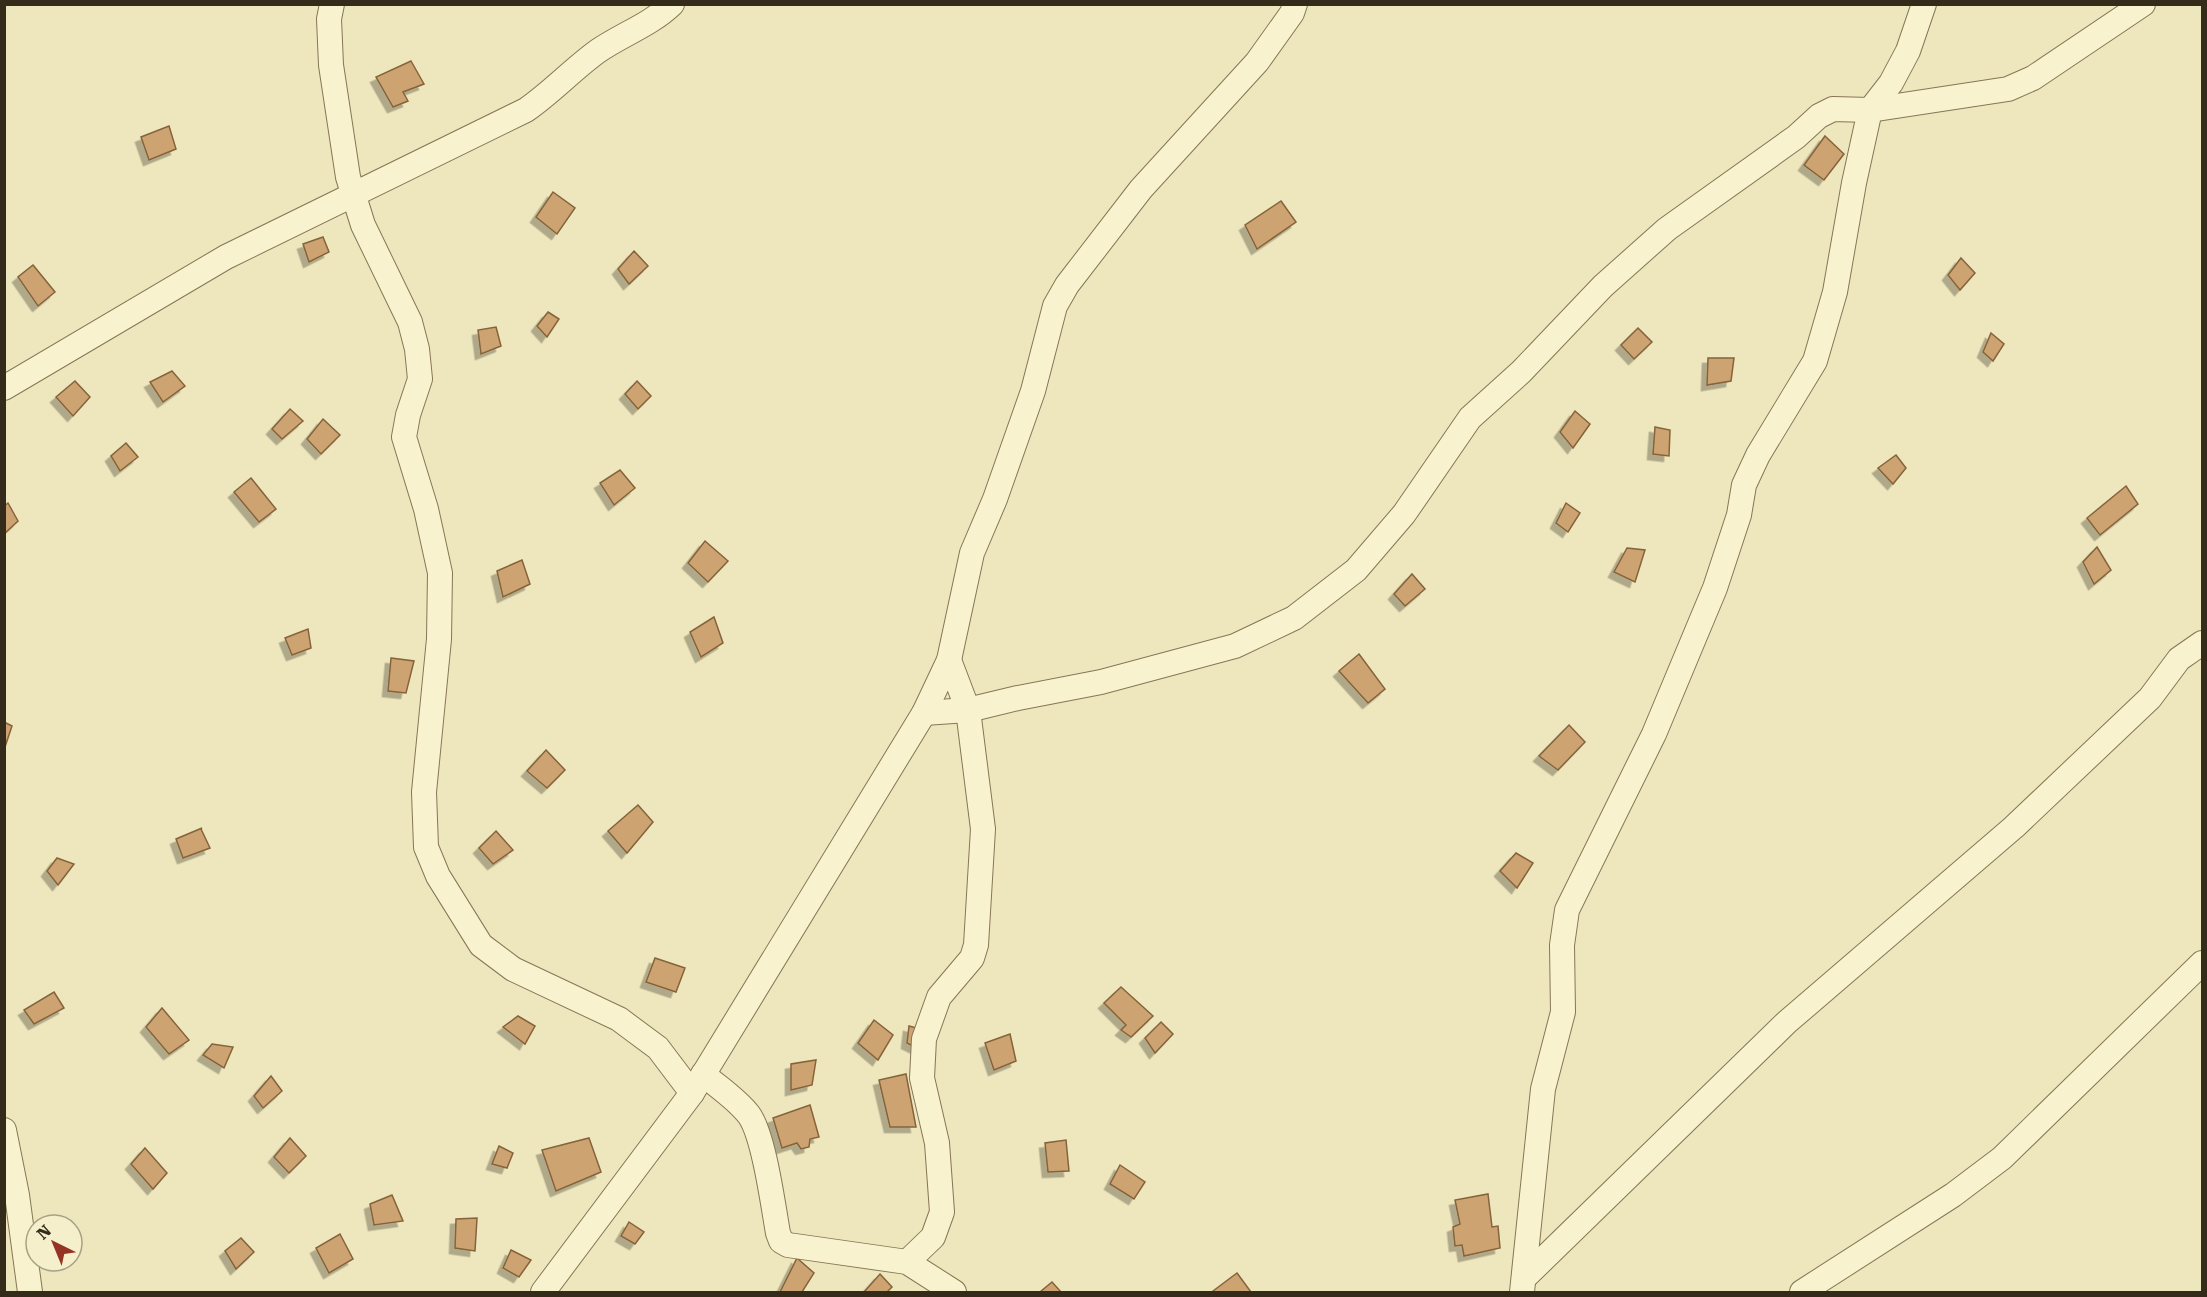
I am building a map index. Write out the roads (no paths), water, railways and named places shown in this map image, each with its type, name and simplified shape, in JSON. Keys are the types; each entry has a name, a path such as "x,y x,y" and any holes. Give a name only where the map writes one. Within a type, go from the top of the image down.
{"street":[{"path":"332,4 329,19 331,64 348,177 363,225 410,322 417,349 420,380 408,415 404,437 426,509 440,573 439,639 424,792 426,847 438,876 481,945 513,969 619,1019 658,1048 697,1084 742,1106 757,1133 781,1240 788,1245 907,1262 954,1293"},
{"path":"4,388 226,257 526,110 543,98 582,62 605,46 642,28 660,16 672,4"},
{"path":"543,1293 697,1084 924,713 949,660 972,553 995,499 1032,391 1054,306 1067,285 1141,189 1257,62 1293,13 1295,4"},
{"path":"1523,1285 1543,1089 1563,1012 1562,945 1568,910 1654,734 1689,651 1715,588 1739,515 1744,485 1758,455 1815,361 1835,292 1854,183 1870,110 1891,84 1900,67 1924,4"},
{"path":"924,713 968,710 1101,682 1235,646 1294,618 1356,570 1404,514 1470,418 1521,372 1603,286 1667,229 1796,137 1819,116 1833,109 1870,110 2008,89 2033,78 2143,4"},
{"path":"1523,1285 1787,1022 2014,827 2150,699 2179,659 2202,643"},
{"path":"907,1262 933,1237 942,1212 937,1143 922,1078 924,1039 939,997 972,958 976,945 983,829 968,710 949,660"},
{"path":"1815,1288 1953,1195 2002,1158 2202,963"},
{"path":"4,1130 17,1195 30,1293"}]}
